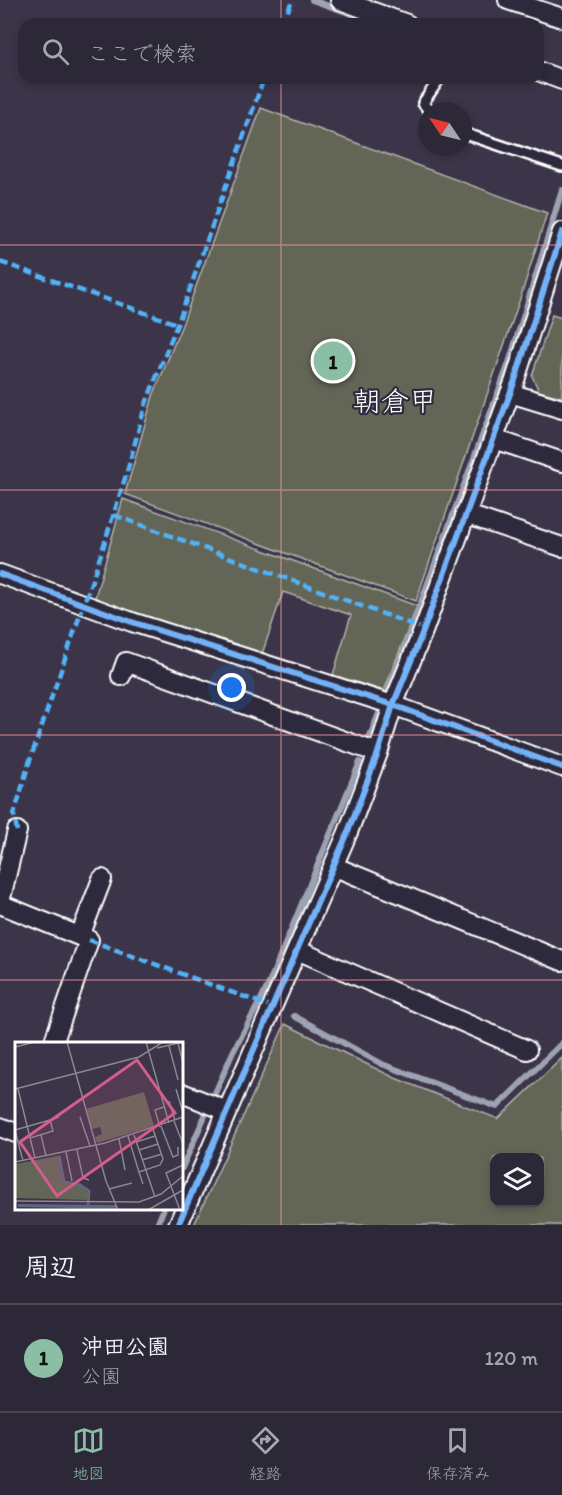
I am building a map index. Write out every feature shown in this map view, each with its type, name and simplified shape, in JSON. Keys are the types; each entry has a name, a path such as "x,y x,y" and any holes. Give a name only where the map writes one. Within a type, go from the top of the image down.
{"street":[{"path":"340,0 390,18"},
{"path":"508,0 562,18"},
{"path":"544,73 562,80"},
{"path":"185,1200 216,1106 297,950 378,753 393,705 418,645 494,439 562,233"},
{"path":"510,393 562,409"},
{"path":"494,439 562,462"},
{"path":"465,514 562,548"},
{"path":"0,574 123,618 393,705 562,767"},
{"path":"121,676 126,662 378,753"},
{"path":"17,831 0,903 89,940 54,1042"},
{"path":"333,866 550,958 562,961"},
{"path":"80,936 102,879"},
{"path":"297,950 527,1050"},
{"path":"183,1093 216,1106"},
{"path":"0,1127 15,1133"},
{"path":"178,1225 182,1210"}],"lane":[{"path":"424,102 436,84"},
{"path":"472,136 562,166"}],"green space":[{"path":"261,108 547,213 521,296 416,601 125,494 153,396 182,325"},
{"path":"552,315 562,318 562,397 539,391 532,376"},
{"path":"123,499 417,606 384,691 333,675 351,615 283,592 262,654 94,601"},
{"path":"285,1024 395,1078 498,1119 562,1058 562,1225 194,1225"}],"waterway":[{"path":"312,0 363,18"},
{"path":"387,694 509,363 562,190"},
{"path":"368,741 381,708"},
{"path":"183,1166 233,1052 268,986 360,762"},
{"path":"294,1016 382,1064 497,1107 562,1043"},
{"path":"157,1225 163,1210"}],"marked path":[{"path":"285,18 292,0"},
{"path":"17,831 14,815 28,766 101,554 145,406 180,317 262,84"},
{"path":"0,262 177,324"},
{"path":"114,515 424,629"},
{"path":"89,940 272,1007"}],"cycle path":[{"path":"178,1225 348,832 378,753 393,705 424,629 515,380 562,232"},
{"path":"0,574 132,622 393,705 562,767"}],"place":[{"name":"沖田公園","path":"333,361"}],"district":[{"name":"朝倉甲","path":"395,401"}]}
